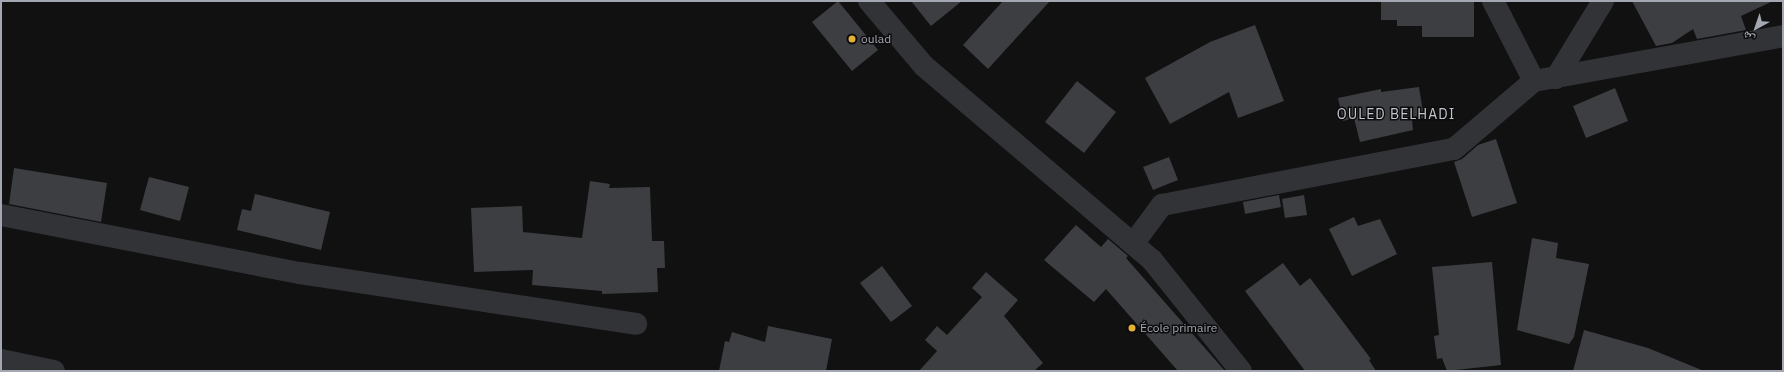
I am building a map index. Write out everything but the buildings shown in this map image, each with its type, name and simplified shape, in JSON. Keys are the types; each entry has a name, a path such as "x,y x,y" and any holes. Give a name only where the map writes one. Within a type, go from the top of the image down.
{"street":[{"path":"870,1 924,66 1152,260 1241,371"},
{"path":"1492,1 1534,81"},
{"path":"1556,78 1603,1"},
{"path":"1133,244 1162,205 1454,149 1534,81 1783,36"},
{"path":"1,215 300,273 636,324"},
{"path":"1,360 54,371"}],"place":[{"name":"oulad","path":"852,39"},
{"name":"École primaire","path":"1132,328"}],"district":[{"name":"OULED BELHADI","path":"1396,114"}]}
